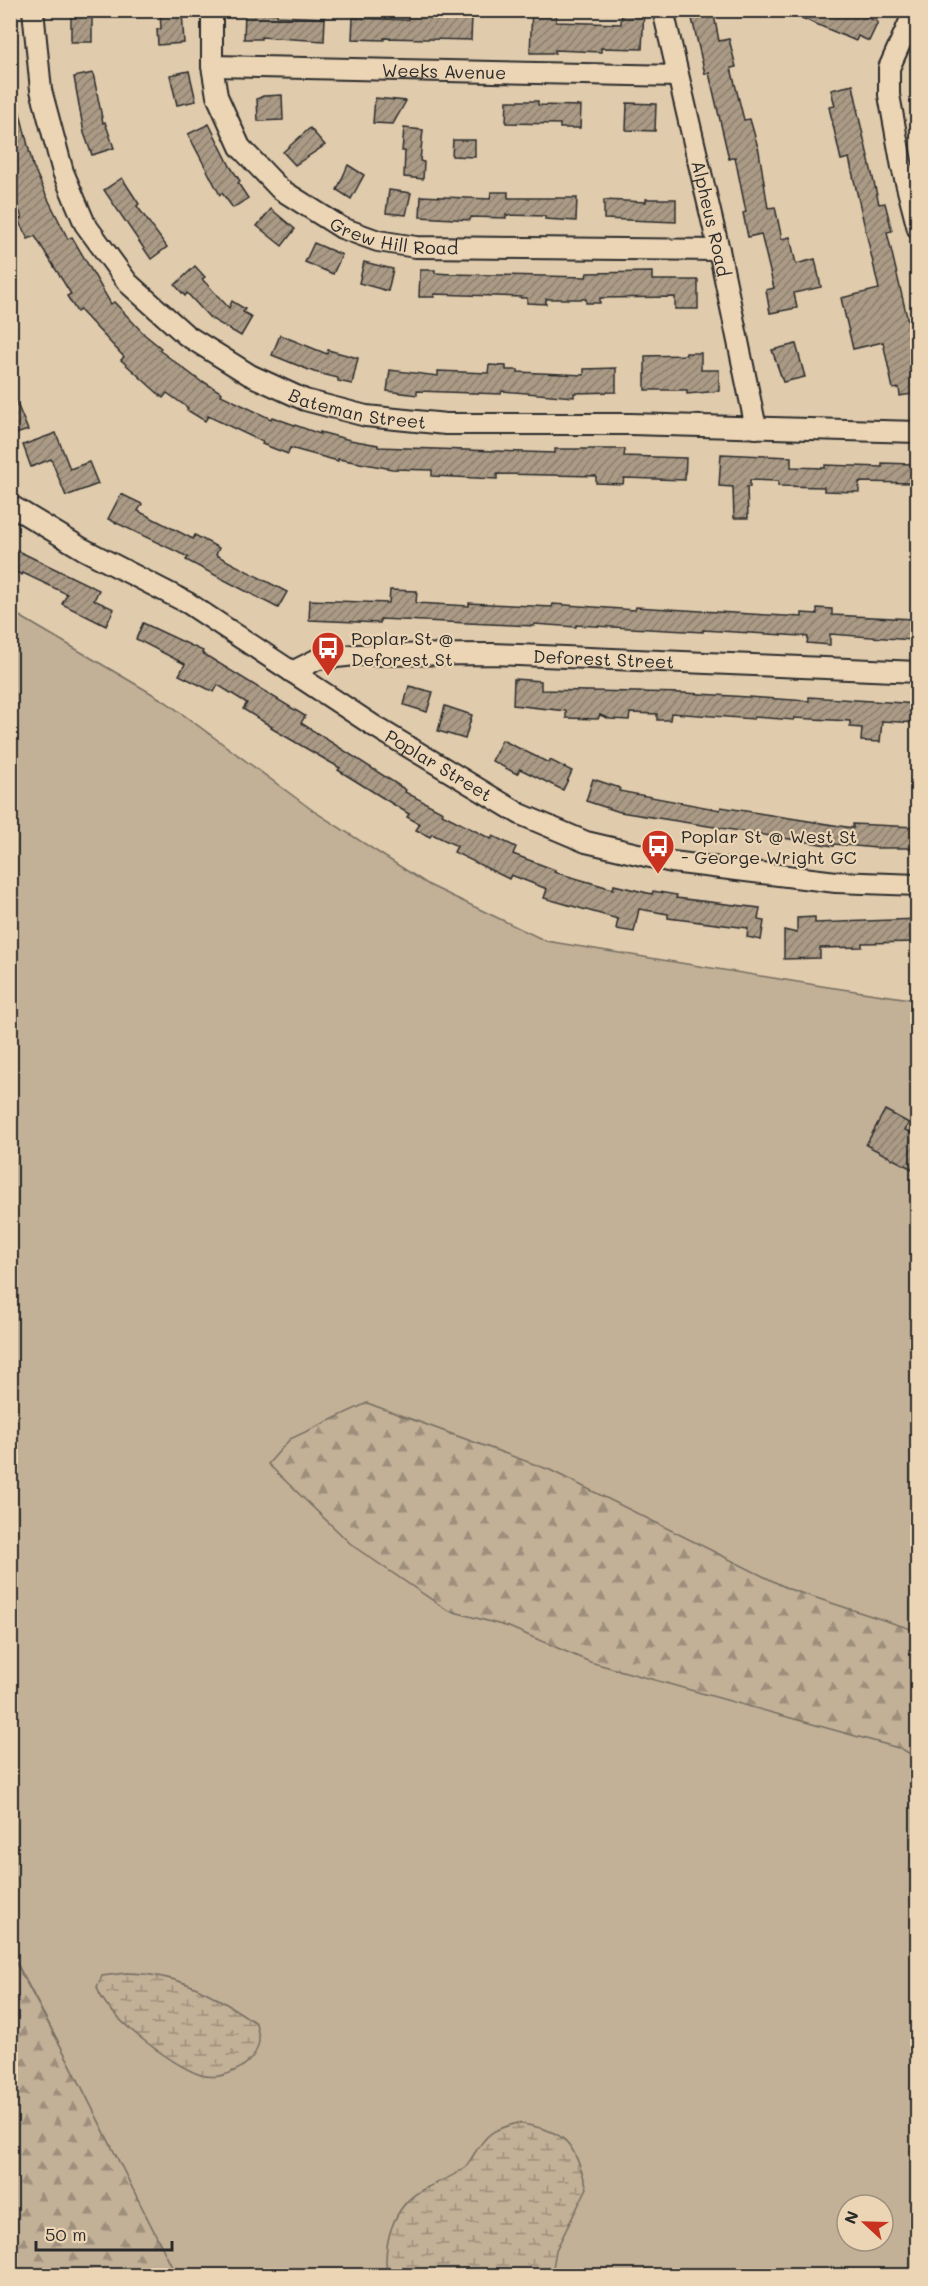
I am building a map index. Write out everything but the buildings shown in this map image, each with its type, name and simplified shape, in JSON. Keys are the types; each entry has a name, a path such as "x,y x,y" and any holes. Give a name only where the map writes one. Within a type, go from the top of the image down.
{"street":[{"name":"Bateman Street","path":"33,10 41,90 63,172 85,224 128,283 186,335 250,375 305,400 366,416 446,424 631,424 918,432"},
{"name":"Grew Hill Road","path":"212,10 212,66 217,96 240,147 280,189 342,228 378,241 416,247 719,250"},
{"name":"Alpheus Road","path":"663,10 719,250 756,428"},
{"path":"915,10 889,68 889,95 902,167 918,229"},
{"name":"Weeks Avenue","path":"212,66 678,76"},
{"name":"Poplar Street","path":"10,505 83,549 188,603 374,726 520,814 586,842 672,862 836,882 918,885"},
{"name":"Deforest Street","path":"292,672 318,660 355,655 493,654 918,672"}],"green space":[{"path":"11,611 166,702 315,812 429,885 546,941 917,1000 917,2275 176,2275 11,1952"},
{"path":"367,1403 550,1470 789,1589 917,1631 917,1758 902,1749 590,1662 509,1627 447,1610 353,1546 268,1464 290,1439"},
{"path":"10,1952 70,2064 176,2275 11,2275"},
{"path":"126,1973 146,1974 180,1981 210,1994 256,2023 259,2041 257,2050 237,2070 219,2076 201,2075 174,2062 126,2025 103,1999 97,1987 102,1976"},
{"path":"517,2123 547,2130 566,2141 577,2159 587,2188 556,2250 553,2268 547,2275 387,2275 388,2239 403,2206 422,2190 463,2169 483,2141 492,2133"}],"place":[{"name":"Poplar St @ Deforest St","path":"328,677"},
{"name":"Poplar St @ West St - George Wright GC","path":"658,875"}]}
